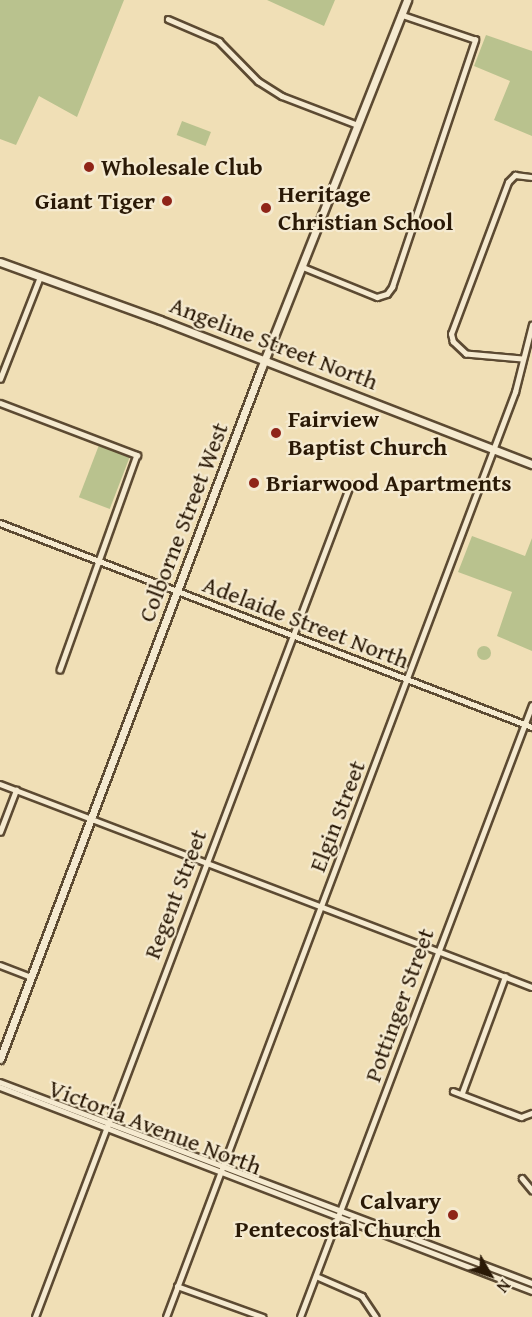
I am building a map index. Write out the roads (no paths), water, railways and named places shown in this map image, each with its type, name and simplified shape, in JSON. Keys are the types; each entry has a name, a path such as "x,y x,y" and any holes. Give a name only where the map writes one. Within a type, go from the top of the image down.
{"main road":[{"name":"Colborne Street West","path":"0,1059 266,361 407,0"},
{"name":"Angeline Street North","path":"0,262 266,361 532,464"}],"street":[{"path":"303,267 377,297 387,294 392,287 475,40 401,15"},
{"path":"168,19 219,41 258,81 282,96 358,125"},
{"path":"522,359 466,354 453,342 451,334 508,182 515,175 532,177"},
{"path":"0,379 40,277"},
{"name":"Elgin Street","path":"166,1317 494,449 519,381 522,359 532,325"},
{"path":"0,404 137,455 60,670"},
{"name":"Regent Street","path":"35,1317 350,485"},
{"name":"Adelaide Street North","path":"0,524 97,563 532,727"},
{"name":"Pottinger Street","path":"300,1317 532,705"},
{"path":"0,784 532,987"},
{"path":"0,832 16,790"},
{"path":"0,965 31,977"},
{"path":"462,1093 505,977"},
{"name":"Victoria Avenue North","path":"0,1082 169,1147 338,1218 532,1291"},
{"name":"Victoria Avenue North","path":"0,1087 53,1104"},
{"path":"453,1090 521,1117 532,1113"},
{"name":"Victoria Avenue North","path":"223,1169 532,1283"},
{"path":"522,1178 532,1190"},
{"path":"490,1276 494,1269"},
{"path":"316,1276 362,1296 376,1317"},
{"path":"177,1286 263,1317"}],"place":[{"name":"Wholesale Club","path":"89,167"},
{"name":"Giant Tiger","path":"167,201"},
{"name":"Heritage Christian School","path":"266,208"},
{"name":"Fairview Baptist Church","path":"276,433"},
{"name":"Briarwood Apartments","path":"254,483"},
{"name":"Calvary Pentecostal Church","path":"453,1215"}]}
